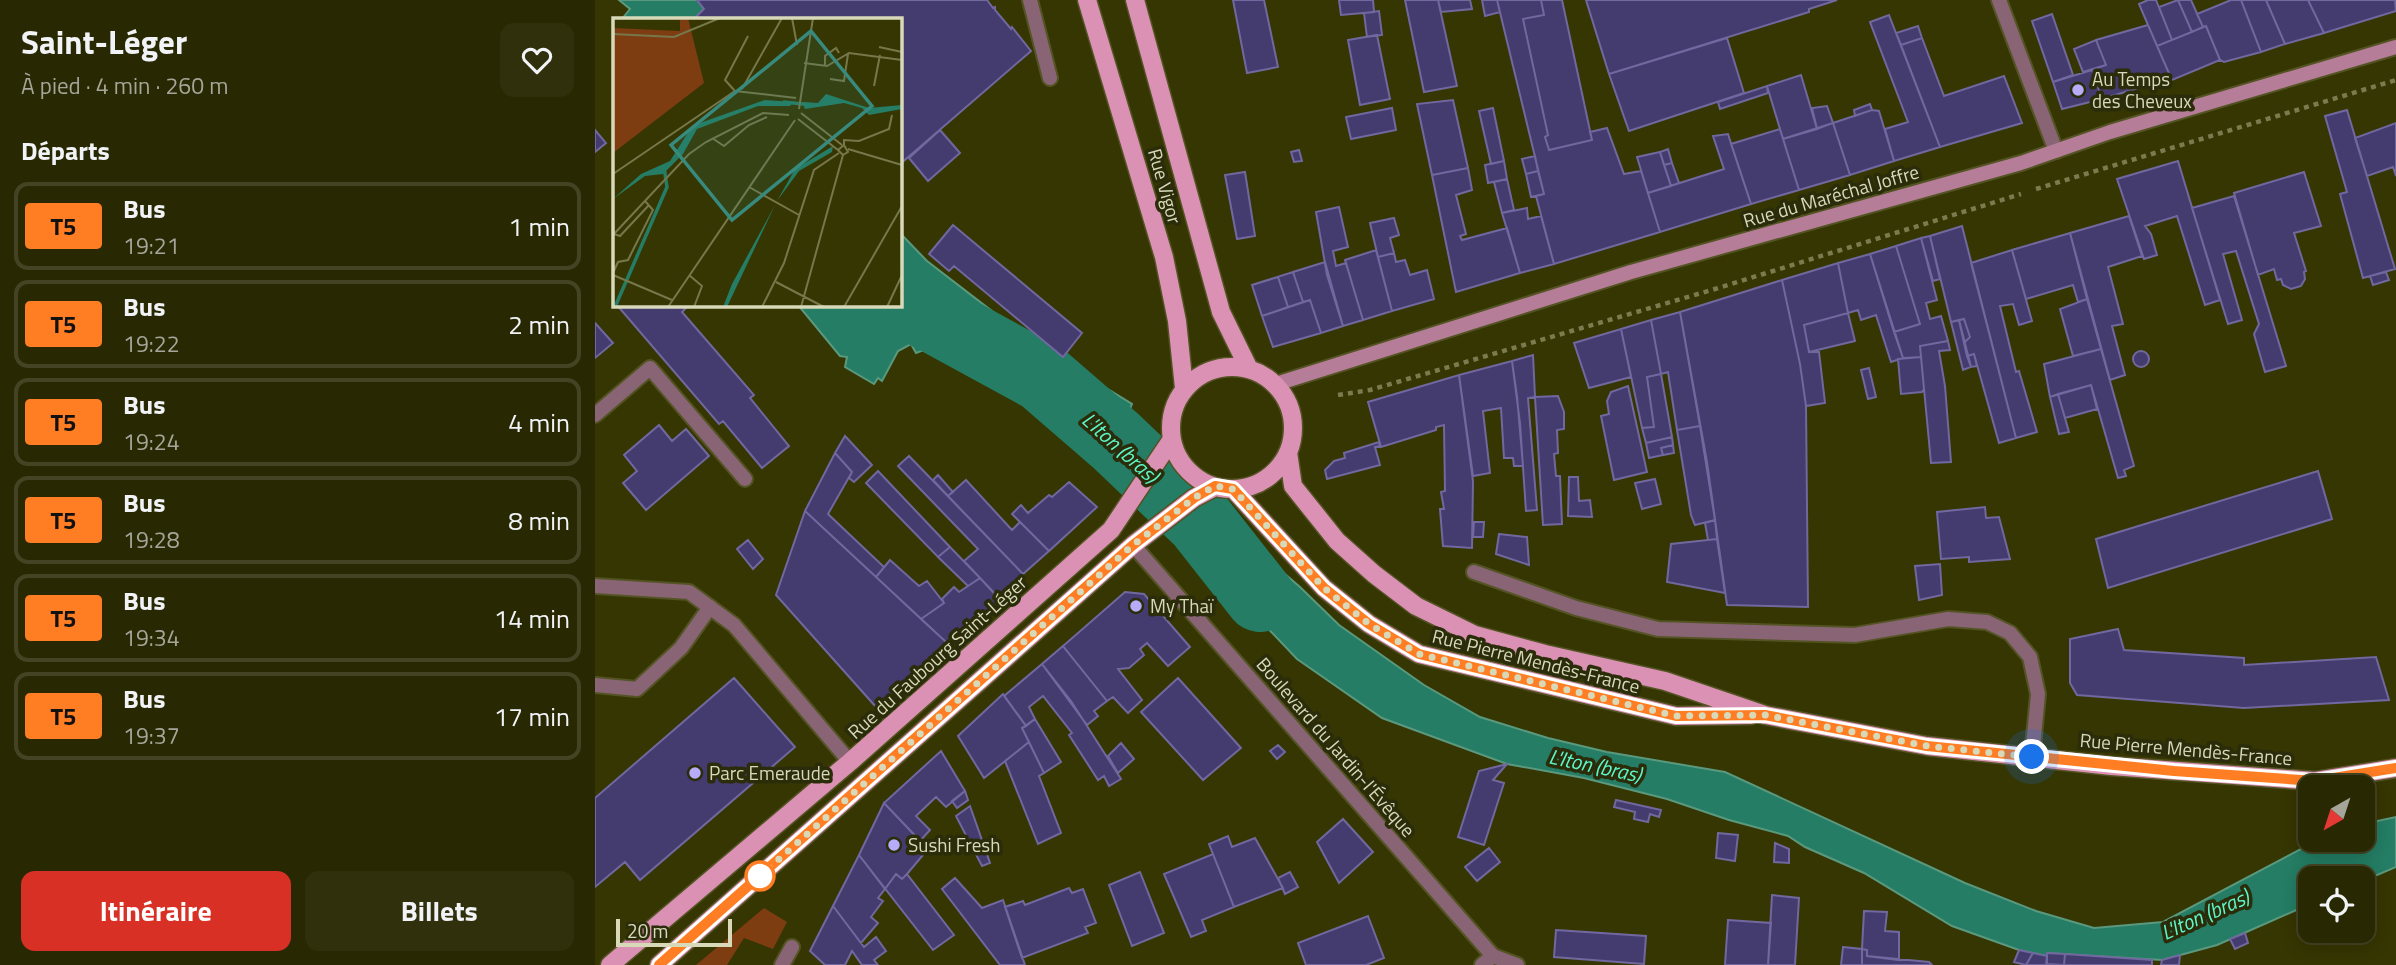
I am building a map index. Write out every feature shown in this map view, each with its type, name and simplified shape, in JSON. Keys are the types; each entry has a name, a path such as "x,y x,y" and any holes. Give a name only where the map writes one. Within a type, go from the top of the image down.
{"main road":[{"name":"Rue Vigor","path":"1087,0 1164,257 1177,321 1184,388"},
{"name":"Rue Vigor","path":"1135,0 1221,312 1248,367"},
{"name":"Rue du Maréchal Joffre","path":"1276,384 1631,272 2021,163 2396,47"},
{"path":"659,965 1150,530 1194,498 1224,488 1251,486 1279,467 1289,453 1294,427 1289,404 1276,384 1248,367 1213,368 1184,388 1172,412 1172,439 1180,460 1195,476 1224,488"},
{"name":"Rue du Faubourg Saint-Léger","path":"610,965 851,762 1111,530 1172,439"},
{"name":"Rue Pierre Mendès-France","path":"1289,453 1293,486 1337,541 1416,606 1475,635 1665,681 1765,715 1927,746 2111,766 2315,781 2396,768"},
{"name":"Rue Pierre Mendès-France","path":"1224,488 1324,588 1369,624 1419,654 1676,716 1765,715"}],"street":[{"path":"1030,0 1050,78"},
{"path":"1999,0 2056,151"},
{"path":"595,415 650,368 745,479"},
{"name":"Boulevard du Jardin-l'Évêque","path":"1133,545 1487,960 1517,965"},
{"path":"1474,572 1576,608 1658,629 1854,635 1948,619 1987,622 2010,633 2030,657 2038,694 2032,757"},
{"path":"595,586 689,592 734,625 851,762"},
{"path":"595,685 636,689 681,648 709,607"},
{"path":"782,965 792,947"}],"path":[{"path":"1289,404 1370,390 1715,289 2396,80"}],"shaded area":[{"path":"764,908 787,922 773,949 744,938 727,965 696,965"}],"water":[{"path":"619,0 697,0 704,9 695,18 623,18 630,9"},
{"path":"901,234 927,261 1036,345 1132,404 1107,467 1089,460 1063,429 1050,408 1021,394 985,366 958,360 929,348 916,353 911,344 898,351 882,381 878,378 874,384 845,367 847,357 840,356 799,306 901,306"},
{"path":"1225,513 1339,625 1424,685 1480,717 1548,738 1607,752 1725,772 1965,883 2036,911 2094,928 2163,922 2298,851 2375,852 2375,821 2396,817 2396,867 2375,876 2375,866 2298,866 2298,909 2217,945 2162,960 2047,953 2047,956 2019,950 1952,926 1864,873 1805,847 1788,836 1667,799 1584,778 1507,764 1382,718 1297,659 1178,534"}],"building":[{"path":"697,0 987,0 1031,51 901,163 901,18 695,18 704,9"},
{"path":"1233,0 1264,0 1278,67 1247,73"},
{"path":"1339,0 1373,0 1374,12 1341,15"},
{"path":"1405,0 1438,0 1457,86 1424,92"},
{"path":"1438,0 1470,0 1472,9 1441,12"},
{"path":"1482,0 1497,0 1500,12 1485,16"},
{"path":"1497,0 1541,0 1544,15 1523,19 1549,150 1592,140 1590,132 1607,128 1624,174 1641,171 1660,232 1554,264 1536,196 1544,194"},
{"path":"1541,0 1562,0 1592,140 1549,150 1523,19 1544,15"},
{"path":"1586,0 1837,0 1809,9 1809,12 1609,74"},
{"path":"2156,0 2172,40 2157,46 2139,4"},
{"path":"2178,0 2191,0 2203,27 2192,32"},
{"path":"2178,0 2192,32 2172,40 2159,7"},
{"path":"2231,0 2241,0 2261,52 2224,62 2220,60 2206,26 2203,27 2197,14"},
{"path":"2241,0 2266,0 2285,44 2261,52"},
{"path":"2266,0 2308,0 2324,33 2285,44"},
{"path":"2308,0 2395,0 2396,11 2324,33"},
{"path":"1379,11 1382,35 1367,37 1364,13"},
{"path":"2052,14 2073,75 2053,82 2032,21"},
{"path":"1889,15 1940,147 1894,161 1885,129 1908,122 1870,22"},
{"path":"2148,25 2171,78 2102,99 2092,70 2106,65 2096,40"},
{"path":"1918,26 1922,38 1901,45 1896,33"},
{"path":"2206,26 2220,60 2172,80 2157,46"},
{"path":"1377,35 1390,99 1360,105 1348,40"},
{"path":"1727,38 1744,93 1629,131 1609,74"},
{"path":"1922,38 1944,96 2004,76 2022,123 1940,147 1901,45"},
{"path":"2096,40 2106,65 2083,72 2074,49"},
{"path":"2092,70 2102,99 2062,109 2053,82"},
{"path":"1801,75 1817,129 1783,139 1767,86"},
{"path":"1767,86 1768,93 1720,109 1718,102"},
{"path":"1453,100 1468,168 1432,175 1417,104"},
{"path":"1870,104 1872,110 1855,116 1854,110"},
{"path":"1827,106 1833,123 1817,129 1812,108"},
{"path":"1392,108 1396,130 1351,139 1346,117"},
{"path":"1493,108 1504,161 1491,164 1479,111"},
{"path":"1872,110 1879,111 1894,161 1850,175 1833,123"},
{"path":"2347,110 2395,269 2363,278 2340,194 2347,192 2325,116"},
{"path":"1833,123 1850,175 1799,190 1783,139"},
{"path":"2396,123 2396,176 2393,167 2367,176 2355,138"},
{"path":"1780,129 1799,190 1751,204 1731,144"},
{"path":"595,130 606,143 595,152"},
{"path":"940,130 960,153 928,181 909,158"},
{"path":"1728,134 1751,204 1660,232 1648,193 1724,169 1713,136"},
{"path":"1668,149 1672,163 1664,165 1660,152"},
{"path":"1299,150 1302,161 1294,162 1291,152"},
{"path":"1660,152 1671,186 1648,193 1637,157"},
{"path":"1535,156 1538,171 1526,174 1522,159"},
{"path":"1504,161 1507,179 1488,183 1485,165"},
{"path":"2178,161 2220,300 2205,305 2177,216 2145,226 2151,234 2157,255 2144,259 2117,179"},
{"path":"1672,163 1679,183 1671,186 1664,165"},
{"path":"1468,168 1472,190 1456,195 1466,234 1460,236 1462,240 1507,228 1520,273 1456,292 1432,175"},
{"path":"1538,171 1544,194 1531,197 1526,174"},
{"path":"1245,172 1255,236 1237,239 1225,175"},
{"path":"2304,172 2321,226 2294,233 2306,271 2301,286 2291,289 2283,285 2281,279 2277,280 2274,269 2258,275 2234,193"},
{"path":"1507,179 1514,210 1502,213 1494,182"},
{"path":"2234,196 2286,366 2265,372 2254,334 2259,324 2236,251 2223,254 2242,320 2228,324 2192,208"},
{"path":"1339,207 1348,247 1333,251 1336,266 1346,263 1363,320 1343,326 1327,275 1316,212"},
{"path":"1527,208 1528,219 1541,216 1554,264 1520,273 1502,213"},
{"path":"2129,216 2142,256 2108,267 2123,324 2112,326 2125,375 2110,380 2070,233"},
{"path":"1394,218 1399,235 1390,238 1394,253 1378,257 1370,223"},
{"path":"953,225 1082,333 1063,357 954,266 949,271 929,254"},
{"path":"1962,226 2016,438 1999,443 1974,354 1967,356 1964,343 1970,337 1964,319 1951,322 1930,236"},
{"path":"2070,233 2087,299 2078,302 2073,285 2026,299 2012,250"},
{"path":"1930,236 1940,279 1933,281 1921,238"},
{"path":"1921,238 1937,300 1926,303 1930,319 1941,316 1948,341 1920,346 1921,357 1903,358 1894,332 1920,324 1896,246"},
{"path":"1896,246 1920,324 1894,332 1870,254"},
{"path":"1376,250 1392,311 1363,320 1345,260"},
{"path":"2012,250 2032,321 2019,325 2013,304 2000,306 2016,372 2019,371 2037,432 2016,438 1971,263"},
{"path":"1394,253 1396,262 1405,260 1410,275 1427,270 1434,299 1392,311 1378,257"},
{"path":"1870,254 1903,358 1891,362 1876,315 1861,320 1858,310 1848,313 1838,263"},
{"path":"1325,262 1343,326 1321,333 1310,300 1303,302 1293,272"},
{"path":"1838,263 1848,313 1804,325 1809,352 1819,352 1825,403 1806,406 1782,280"},
{"path":"1293,272 1303,302 1262,316 1252,285"},
{"path":"2386,272 2389,280 2373,285 2370,276"},
{"path":"1278,277 1288,307 1262,316 1252,285"},
{"path":"1782,280 1806,406 1808,607 1727,605 1707,462 1680,312"},
{"path":"2087,299 2101,349 2073,356 2060,309"},
{"path":"1310,300 1321,333 1273,347 1262,316"},
{"path":"618,306 688,306 682,312 754,395 750,398 789,446 762,468 723,421 719,424"},
{"path":"1680,312 1700,426 1677,430 1668,372 1661,374 1651,320"},
{"path":"1848,313 1855,341 1809,352 1804,325"},
{"path":"1964,319 1970,337 1964,343 1959,320"},
{"path":"1651,320 1661,374 1647,377 1654,427 1642,428 1621,329"},
{"path":"1959,320 1971,367 1963,370 1951,322"},
{"path":"595,323 613,343 595,358"},
{"path":"1621,329 1631,377 1589,388 1574,343"},
{"path":"1948,341 1950,350 1939,351 1945,386 1951,462 1931,463 1920,346"},
{"path":"2101,349 2134,466 2124,470 2126,476 2118,478 2091,385 2050,397 2044,364"},
{"path":"2141,351 2147,353 2147,365 2141,367 2135,365 2133,359 2135,353"},
{"path":"1974,354 1977,366 1971,367 1967,356"},
{"path":"1533,355 1535,397 1528,398 1537,510 1526,511 1520,423 1512,361"},
{"path":"1921,357 1924,389 1922,392 1901,394 1898,359"},
{"path":"1512,361 1523,466 1514,466 1513,458 1504,458 1501,408 1483,411 1490,473 1473,476 1459,375"},
{"path":"1869,368 1876,397 1868,399 1861,370"},
{"path":"1661,374 1672,437 1646,443 1642,428 1654,427 1647,377"},
{"path":"1459,375 1473,481 1472,548 1443,546 1440,509 1444,509 1441,492 1445,491 1444,425 1381,447 1368,402"},
{"path":"2091,385 2097,409 2065,418 2058,394"},
{"path":"1628,386 1647,472 1614,480 1601,416 1609,414 1607,401 1611,392"},
{"path":"2058,394 2069,432 2059,434 2050,397"},
{"path":"1558,396 1564,412 1564,429 1557,430 1558,453 1554,454 1556,476 1560,476 1562,524 1543,525 1535,397"},
{"path":"659,425 672,441 686,429 709,456 646,510 623,483 637,471 624,455"},
{"path":"1700,426 1715,520 1695,525 1677,430"},
{"path":"845,436 872,465 854,482 849,478 852,472 835,453"},
{"path":"1672,437 1673,445 1661,448 1663,455 1649,458 1646,443"},
{"path":"1379,442 1380,446 1375,447 1380,465 1327,479 1325,470 1334,461 1345,458 1344,453"},
{"path":"1673,445 1674,453 1663,455 1661,448"},
{"path":"835,453 852,472 828,514 884,567 876,577 805,511"},
{"path":"909,456 1023,574 999,598 964,561 978,549 898,466"},
{"path":"878,471 950,547 938,557 866,483"},
{"path":"2318,471 2332,519 2108,588 2096,539"},
{"path":"938,475 953,492 948,496 933,480"},
{"path":"1569,477 1578,477 1579,501 1590,500 1592,517 1568,516"},
{"path":"1655,479 1661,504 1642,509 1635,483"},
{"path":"966,480 1012,530 1020,522 1049,551 1023,574 948,496"},
{"path":"1069,482 1097,507 1049,551 1012,514 1021,505 1028,513"},
{"path":"1985,507 1986,518 1999,517 2010,559 1969,562 1969,557 1941,559 1937,512"},
{"path":"805,511 946,642 946,646 876,707 776,595"},
{"path":"1715,520 1717,539 1708,540 1705,523"},
{"path":"1474,522 1484,522 1483,537 1473,537"},
{"path":"1499,534 1527,537 1529,565 1496,554"},
{"path":"1717,539 1725,593 1667,582 1671,544"},
{"path":"748,540 763,559 753,569 737,549"},
{"path":"950,547 980,578 968,586 938,557"},
{"path":"890,560 919,586 927,581 944,603 921,619 876,577"},
{"path":"1940,564 1942,595 1919,600 1915,566"},
{"path":"980,578 1003,603 946,642 921,619 944,603 942,599 954,587 959,592"},
{"path":"1125,592 1144,594 1190,647 1168,666 1147,643 1140,649 1144,655 1129,668 1118,669 1142,700 1128,713 1113,697 1107,701 1063,646"},
{"path":"2118,629 2124,650 2244,658 2244,665 2376,657 2389,700 2244,708 2077,695 2070,683 2070,639"},
{"path":"1063,646 1107,701 1094,711 1098,716 1087,725 1042,664"},
{"path":"1042,664 1071,701 1121,779 1109,786 1104,776 1098,780 1069,735 1072,733 1043,696 1029,707 1035,719 1026,726 1004,696"},
{"name":"Parc Emeraude","path":"734,678 795,747 640,880 625,862 595,887 595,798"},
{"path":"1178,678 1241,748 1203,780 1141,712"},
{"path":"1003,694 1026,726 1022,728 1029,742 984,778 958,736"},
{"path":"1035,719 1061,762 1044,773 1022,728"},
{"path":"1029,742 1044,773 1039,776 1061,833 1038,844 1005,761"},
{"path":"1121,743 1134,759 1118,773 1108,756"},
{"path":"1278,745 1285,752 1277,759 1270,751"},
{"path":"941,751 965,791 946,807 936,797 916,816 930,830 920,841 884,803"},
{"path":"1507,764 1493,780 1504,783 1484,845 1458,837 1479,771"},
{"path":"965,791 968,800 957,808 952,801"},
{"path":"1616,800 1661,810 1659,817 1650,814 1648,822 1634,819 1635,812 1614,807"},
{"path":"884,803 928,849 907,874 954,935 933,950 859,855"},
{"name":"Sushi Fresh","path":"884,803 928,849 902,879 896,874 885,889 859,855"},
{"path":"970,806 990,863 982,866 956,816"},
{"path":"1343,819 1373,852 1339,883 1317,842"},
{"path":"1718,833 1738,835 1735,861 1716,858"},
{"path":"1228,836 1232,847 1255,838 1283,888 1234,907 1209,844"},
{"path":"1775,843 1789,849 1789,863 1774,862"},
{"path":"1489,848 1500,862 1477,881 1465,867"},
{"path":"1213,854 1234,907 1202,920 1206,931 1191,937 1164,874"},
{"path":"859,855 885,889 878,898 883,901 871,917 878,923 861,943 833,906"},
{"path":"1140,872 1164,933 1132,946 1109,885"},
{"path":"1290,872 1298,887 1285,894 1278,878"},
{"path":"955,878 982,908 1003,900 1025,965 1000,965 942,889"},
{"path":"1069,888 1072,893 1083,889 1096,923 1085,927 1088,933 1022,958 1005,907 1023,901 1025,905"},
{"path":"1772,895 1799,898 1795,965 1768,965"},
{"path":"833,906 864,947 876,937 886,951 874,960 878,965 862,965 852,951 845,965 825,965 810,951"},
{"path":"1864,911 1887,912 1885,931 1899,932 1899,960 1867,956 1867,950 1862,949"},
{"path":"1368,916 1384,958 1366,965 1306,965 1298,943"},
{"path":"1728,920 1771,923 1768,965 1725,965"},
{"path":"1556,930 1646,936 1644,964 1554,957"},
{"path":"2245,933 2248,943 2235,949 2230,939"},
{"path":"1843,947 1862,949 1862,965 1841,965"},
{"path":"1862,949 1867,950 1867,956 1929,962 1932,965 1862,965"},
{"path":"2019,950 2033,953 2026,965 2014,962"},
{"path":"2033,953 2047,956 2046,965 2026,965"},
{"path":"2047,953 2065,954 2064,965 2047,964"},
{"path":"2065,954 2152,960 2152,965 2064,965"},
{"path":"2180,955 2179,965 2161,965 2162,960"}],"waterway":[{"name":"L'Iton (bras)","path":"901,300 1042,377 1116,441 1201,522 1260,597"}],"bus line":[{"name":"T5","path":"659,965 1150,530 1215,486 1233,489 1324,588 1369,624 1419,654 1676,716 1765,715 1927,746 2174,771 2315,781 2396,768"}],"place":[{"name":"Au Temps des Cheveux","path":"2078,90"},
{"name":"My Thaï","path":"1136,606"},
{"name":"Parc Emeraude","path":"695,773"},
{"name":"Sushi Fresh","path":"894,845"}],"route":[{"path":"760,876 1150,530 1215,486 1233,489 1324,588 1369,624 1419,654 1676,716 1765,715 1927,746 2032,757"}]}
